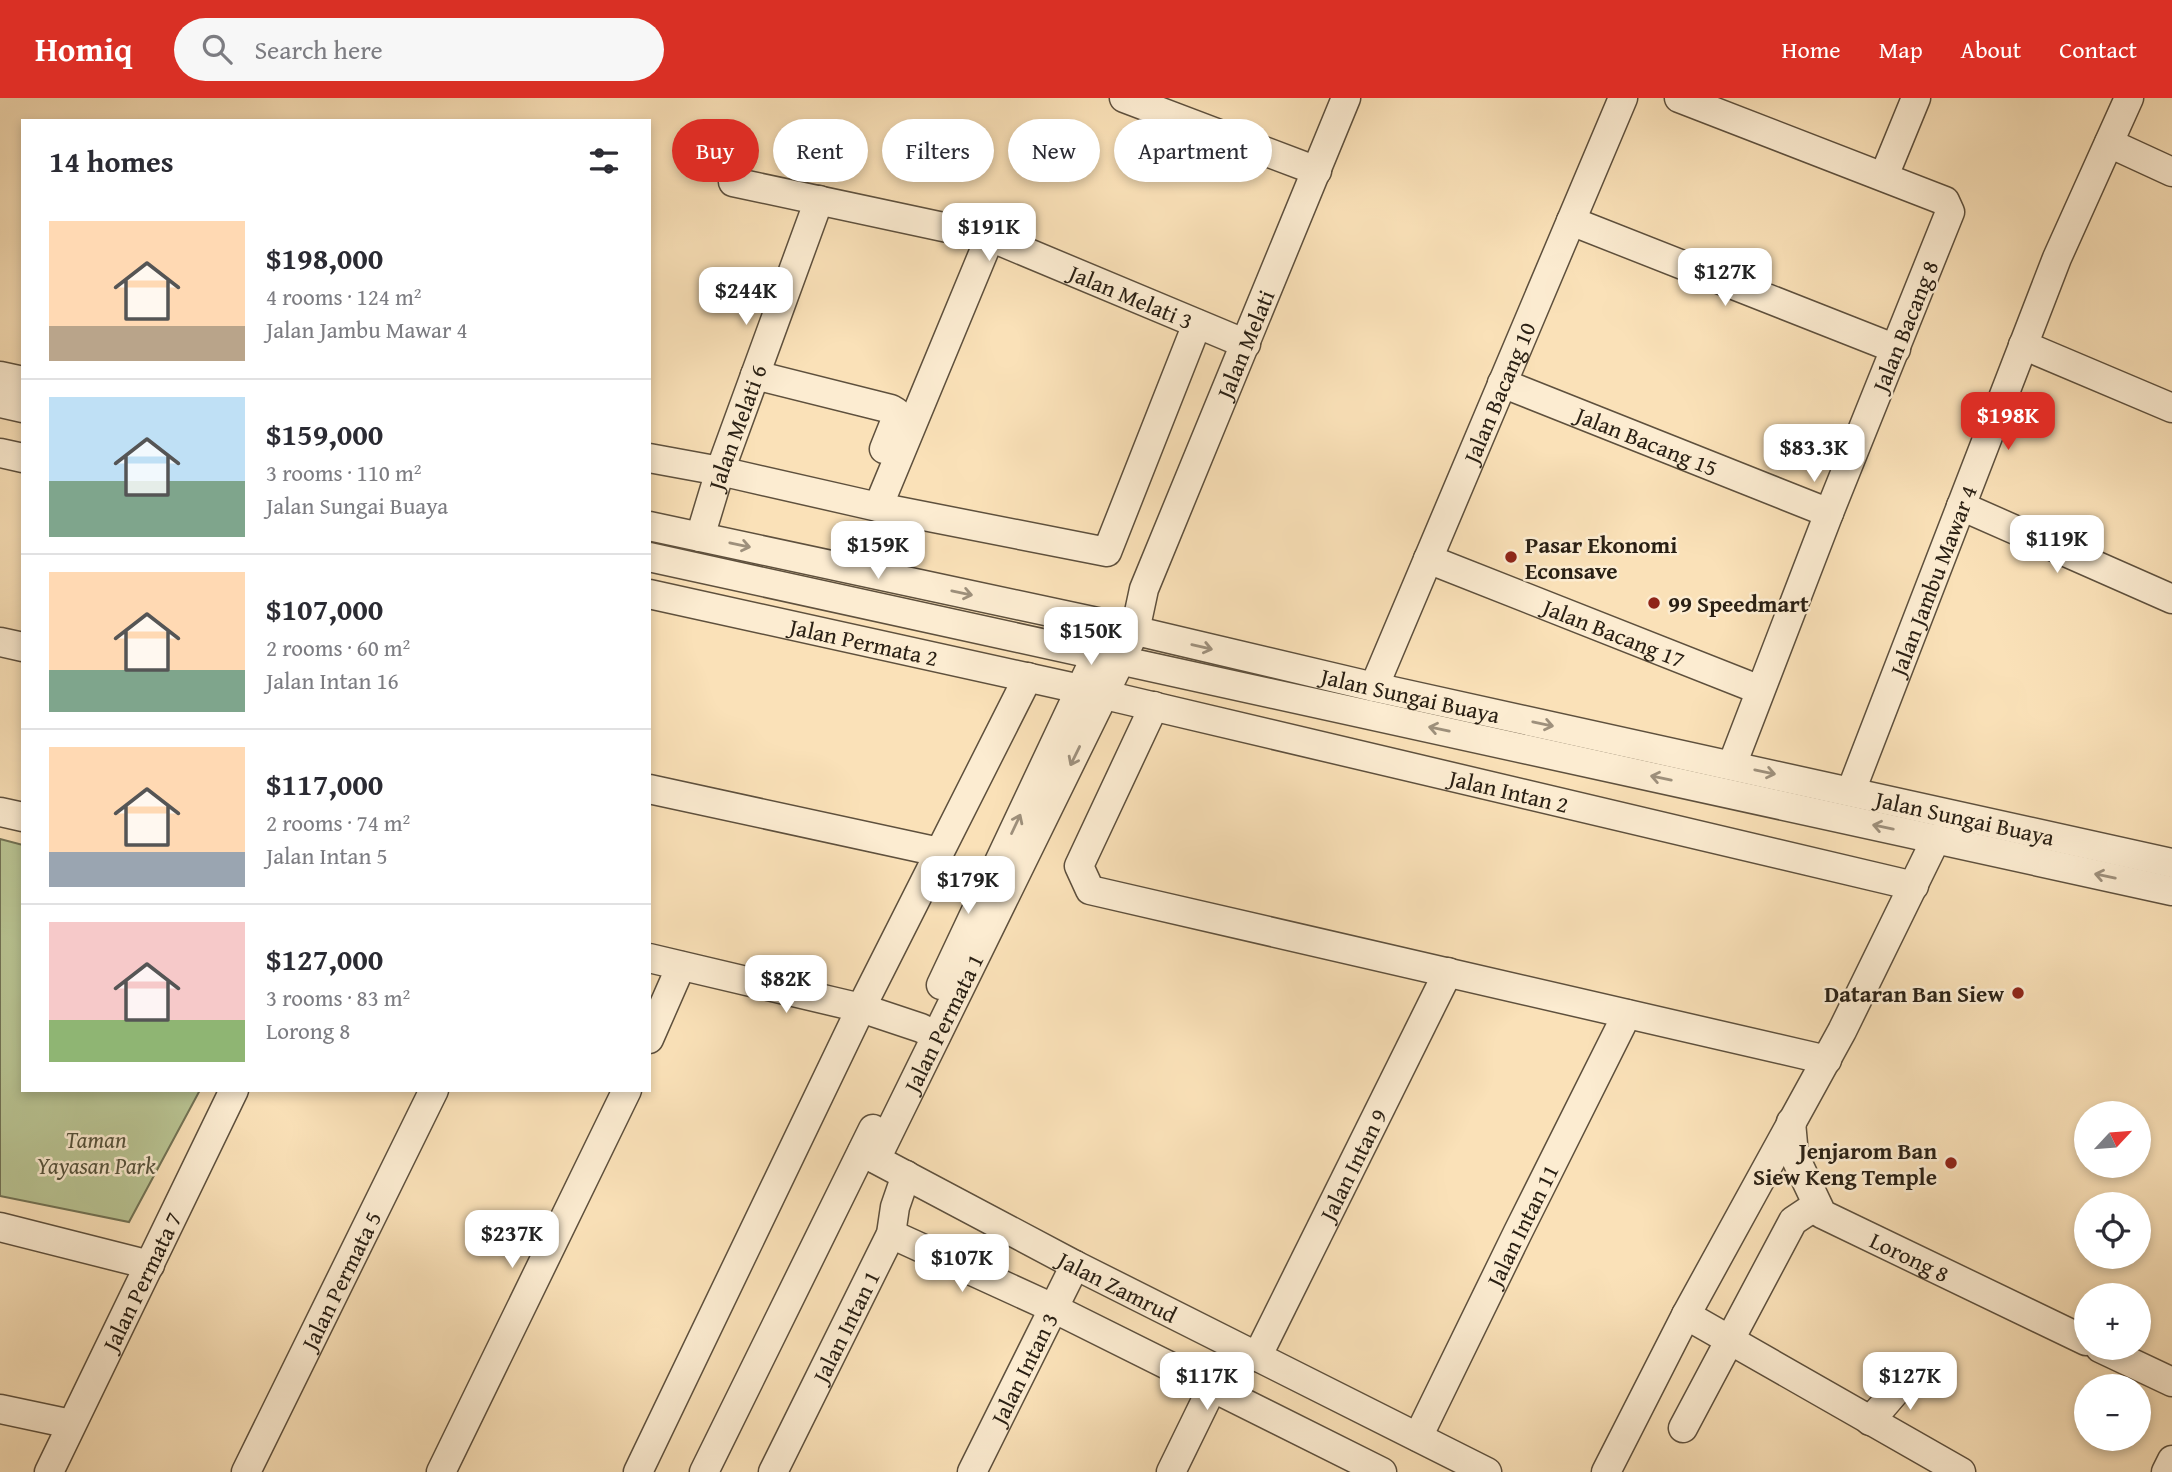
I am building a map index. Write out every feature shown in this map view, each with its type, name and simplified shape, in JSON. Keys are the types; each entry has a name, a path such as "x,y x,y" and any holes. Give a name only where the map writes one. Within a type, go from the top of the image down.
{"street":[{"path":"1124,98 1317,171"},
{"name":"Jalan Melati","path":"1109,657 1144,589 1346,98"},
{"name":"Jalan Bacang 10","path":"1374,687 1622,98"},
{"path":"1679,98 1718,105 1884,177 1916,98"},
{"name":"Jalan Jambu Mawar 4","path":"1851,791 2057,258 2129,98"},
{"path":"2109,143 2172,172"},
{"name":"Jalan Bacang 8","path":"1732,765 1829,513 1950,212 1945,201 1884,177"},
{"name":"Jalan Melati 3","path":"733,182 990,237 1246,345"},
{"name":"Jalan Melati 6","path":"700,537 720,471 819,201"},
{"path":"1570,221 1896,349"},
{"path":"869,506 990,237"},
{"path":"651,458 720,471 869,506 1107,552 1196,324"},
{"path":"2024,345 2172,408"},
{"path":"755,375 896,412 897,419 869,506"},
{"path":"0,376 21,381"},
{"name":"Jalan Bacang 15","path":"1502,383 1829,513"},
{"path":"0,403 21,408"},
{"path":"0,453 21,458"},
{"path":"1961,506 2172,600"},
{"name":"Jalan Sungai Buaya","path":"651,526 1123,628 1374,687 2172,863"},
{"name":"Jalan Sungai Buaya","path":"651,557 2172,891"},
{"name":"Jalan Bacang 17","path":"1428,559 1760,691"},
{"name":"Jalan Permata 2","path":"651,594 1092,692"},
{"path":"0,642 21,647"},
{"name":"Jalan Permata 1","path":"704,1472 869,1156 1109,657"},
{"path":"638,1472 861,1008 1028,677"},
{"name":"Jalan Intan 2","path":"1092,692 1914,886"},
{"path":"1154,706 1079,866 1090,890 1827,1060"},
{"path":"651,789 939,852"},
{"path":"0,812 21,817"},
{"path":"1606,1472 1686,1315 1827,1060 1936,839"},
{"path":"651,958 861,1008 928,1032"},
{"path":"651,1034 681,965"},
{"name":"Jalan Intan 9","path":"1257,1357 1448,972"},
{"name":"Jalan Intan 11","path":"1418,1437 1627,1014"},
{"name":"Jalan Permata 7","path":"49,1472 233,1092"},
{"name":"Jalan Permata 5","path":"246,1472 433,1092"},
{"path":"441,1472 626,1092"},
{"name":"Lorong 8","path":"1791,1122 1794,1155 1822,1214 2074,1335"},
{"name":"Jalan Zamrud","path":"869,1156 1074,1265 1487,1472"},
{"name":"Jalan Intan 1","path":"773,1472 891,1234 895,1207 906,1175"},
{"path":"1683,1428 1793,1221 1817,1205"},
{"path":"0,1227 150,1265"},
{"path":"891,1234 1053,1308 1369,1469"},
{"name":"Jalan Intan 3","path":"972,1472 1074,1265"},
{"path":"1686,1315 1961,1472"},
{"path":"2125,1360 2172,1382"},
{"path":"1870,1421 1913,1371"},
{"path":"1171,1472 1212,1388"},
{"path":"0,1409 71,1424"},
{"path":"2166,1472 2172,1460"}],"green space":[{"name":"Taman Yayasan Park","path":"0,839 21,844 21,1092 199,1092 129,1222 0,1196"}],"place":[{"name":"Pasar Ekonomi Econsave","path":"1511,557"},
{"name":"99 Speedmart","path":"1654,603"},
{"name":"Dataran Ban Siew","path":"2018,993"},
{"name":"Jenjarom Ban Siew Keng Temple","path":"1951,1163"}]}
